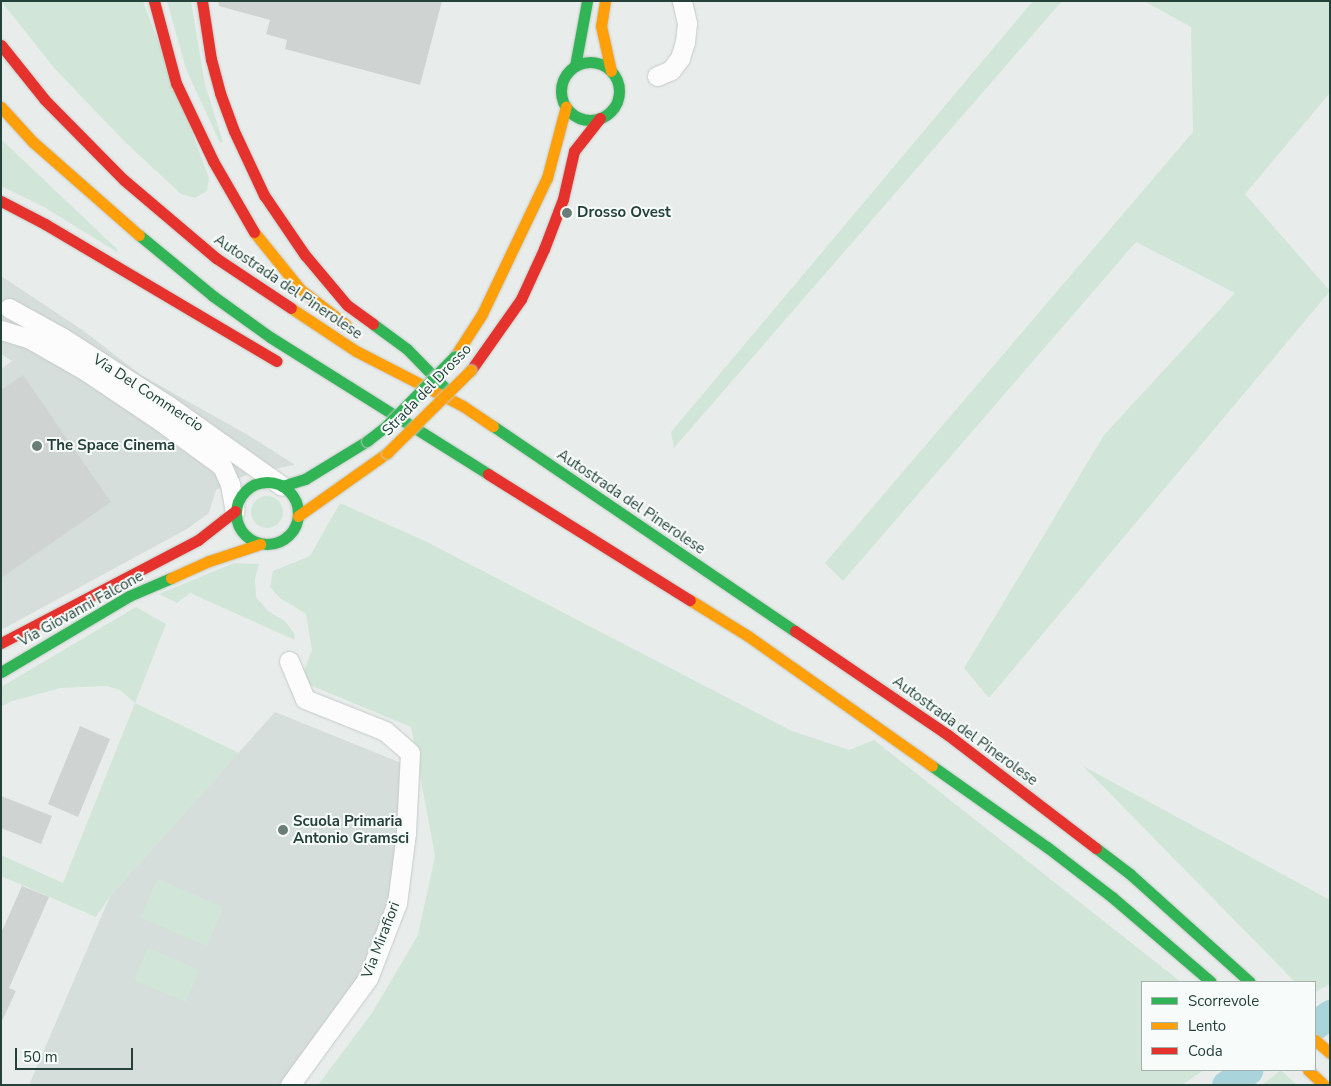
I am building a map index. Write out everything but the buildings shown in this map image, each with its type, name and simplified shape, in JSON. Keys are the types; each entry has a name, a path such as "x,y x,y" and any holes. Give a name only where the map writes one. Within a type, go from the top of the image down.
{"main road":[{"path":"154,1 166,53 176,83 213,162 254,233 284,272 300,288 357,333"},
{"path":"202,1 211,59 220,93 248,164 264,195 284,226 327,283 347,305 407,349 463,406"},
{"path":"587,1 575,66 563,80 561,89 566,106 578,117 585,119 600,118 612,109 618,95 616,79 612,72 600,26 605,1"},
{"name":"Autostrada del Pinerolese","path":"1,45 45,100 79,136 131,186 216,258 356,352 463,406 948,735 1130,874 1249,981"},
{"path":"575,66 590,62 605,66 612,72"},
{"name":"Strada del Drosso","path":"282,486 306,480 367,442 386,426 455,356 482,314 547,178 566,106"},
{"path":"1,107 33,142 99,202 213,296 270,337 748,636 963,785 1105,892 1210,981"},
{"name":"Strada del Drosso","path":"298,516 387,453 471,370 521,300 557,216 574,151 600,118"},
{"path":"1,201 45,224 285,366"},
{"path":"389,355 463,406"},
{"path":"370,414 524,496"},
{"name":"Via Giovanni Falcone","path":"1,644 198,540 236,511 239,500 246,490 254,485 263,482 282,486"},
{"path":"282,486 294,498 298,516"},
{"path":"236,511 242,532 260,544"},
{"name":"Via Giovanni Falcone","path":"1,672 130,596 209,561 244,551 260,544 274,544 293,531 298,516"},
{"path":"1316,1041 1330,1053"},
{"path":"1309,1071 1324,1085"}],"street":[{"path":"658,76 671,70 680,58 685,42 687,23 682,1"},
{"path":"1,329 9,315 5,302"},
{"name":"Via Del Commercio","path":"5,302 169,406 282,486"},
{"name":"Via Del Commercio","path":"1,329 30,339 86,372 160,420 222,466 230,484 236,511"},
{"name":"Via Mirafiori","path":"289,662 305,700 385,731 410,753 406,833 397,903 368,978 290,1085"}],"shaded area":[{"path":"1,276 84,331 141,375 248,435 295,465 248,474 216,490 209,513 187,529 1,630 1,369 12,361 1,354"},
{"name":"Scuola Primaria Antonio Gramsci","path":"275,712 404,764 389,908 361,976 279,1085 29,1085 110,896"}],"green space":[{"path":"1,1 143,1 209,178 207,191 195,198 181,194 126,143 55,69"},
{"path":"167,1 191,1 205,85 223,142 220,143 186,69"},
{"path":"1033,1 1062,1 674,448 671,432"},
{"path":"1144,1 1330,1 1330,93 1245,194 1330,291 989,698 964,668 1104,435 1235,293 1136,242 843,581 825,563 1193,132 1191,27"},
{"path":"1,139 118,250 117,252 44,207 1,186"},
{"path":"267,496 273,497 278,501 282,506 282,518 278,523 273,527 267,528 261,527 256,523 252,518 251,512 252,506 256,501 261,497"},
{"path":"340,503 425,541 792,731 849,750 874,740 1180,981 1141,981 1141,1071 1203,1071 1182,1085 318,1085 372,1013 418,935 435,856 411,727 300,681 312,650 306,614 280,598 270,587 273,571 310,556"},
{"path":"234,563 259,564 255,579 256,597 268,611 285,621 294,633 295,640 190,593 177,603 159,594"},
{"path":"136,607 166,624 135,703 120,690 106,686 61,688 12,701 1,707 1,687"},
{"path":"135,703 239,753 110,896 96,917 1,876 1,855 63,883"},
{"path":"1083,766 1330,900 1330,984 1316,991 1316,981 1294,981"},
{"path":"157,879 223,907 207,946 141,918"},
{"path":"148,948 199,970 186,1002 134,980"},
{"path":"1282,1071 1297,1085 1262,1085"}],"waterway":[{"path":"1316,1024 1330,1014"},
{"path":"1226,1085 1247,1071"}],"traffic: fast":[{"path":"575,66 587,1"},
{"path":"590,62 601,64 614,75 619,91 617,102 606,115 590,120 579,118 566,107 561,91 563,80 574,67 590,62"},
{"path":"139,235 213,296 270,337 488,474"},
{"path":"373,324 407,349 446,389"},
{"path":"367,441 386,426 455,356"},
{"path":"493,426 795,631"},
{"path":"282,486 305,479 367,441"},
{"path":"261,482 273,482 289,491 296,501 298,513 296,525 289,535 273,544 261,544 250,539 241,530 236,519 236,507 241,496 250,487 261,482"},
{"path":"1,672 129,596 171,578"},
{"path":"932,766 1047,847 1112,897 1210,981"},
{"path":"1096,848 1130,874 1249,981"}],"traffic: slow":[{"path":"605,1 601,26 611,71"},
{"path":"455,356 482,314 547,178 566,106"},
{"path":"1,107 33,142 139,235"},
{"path":"254,232 300,289 346,325"},
{"path":"291,308 356,351 463,406 493,426"},
{"path":"387,453 471,370"},
{"path":"298,516 387,453"},
{"path":"171,578 209,561 260,544"},
{"path":"690,600 748,636 932,766"},
{"path":"1316,1041 1330,1053"},
{"path":"1309,1071 1324,1085"}],"traffic: jam":[{"path":"154,1 176,83 213,161 254,232"},
{"path":"202,1 211,59 220,93 234,131 264,195 305,255 347,305 373,324"},
{"path":"1,45 45,100 124,180 216,258 291,308"},
{"path":"471,370 521,299 544,249 563,199 574,151 600,118"},
{"path":"1,201 45,224 277,361"},
{"path":"488,474 690,600"},
{"path":"1,643 198,540 235,511"},
{"path":"795,631 948,735 1096,848"}],"place":[{"name":"Drosso Ovest","path":"567,213"},
{"name":"The Space Cinema","path":"37,446"},
{"name":"Scuola Primaria Antonio Gramsci","path":"283,830"}]}
